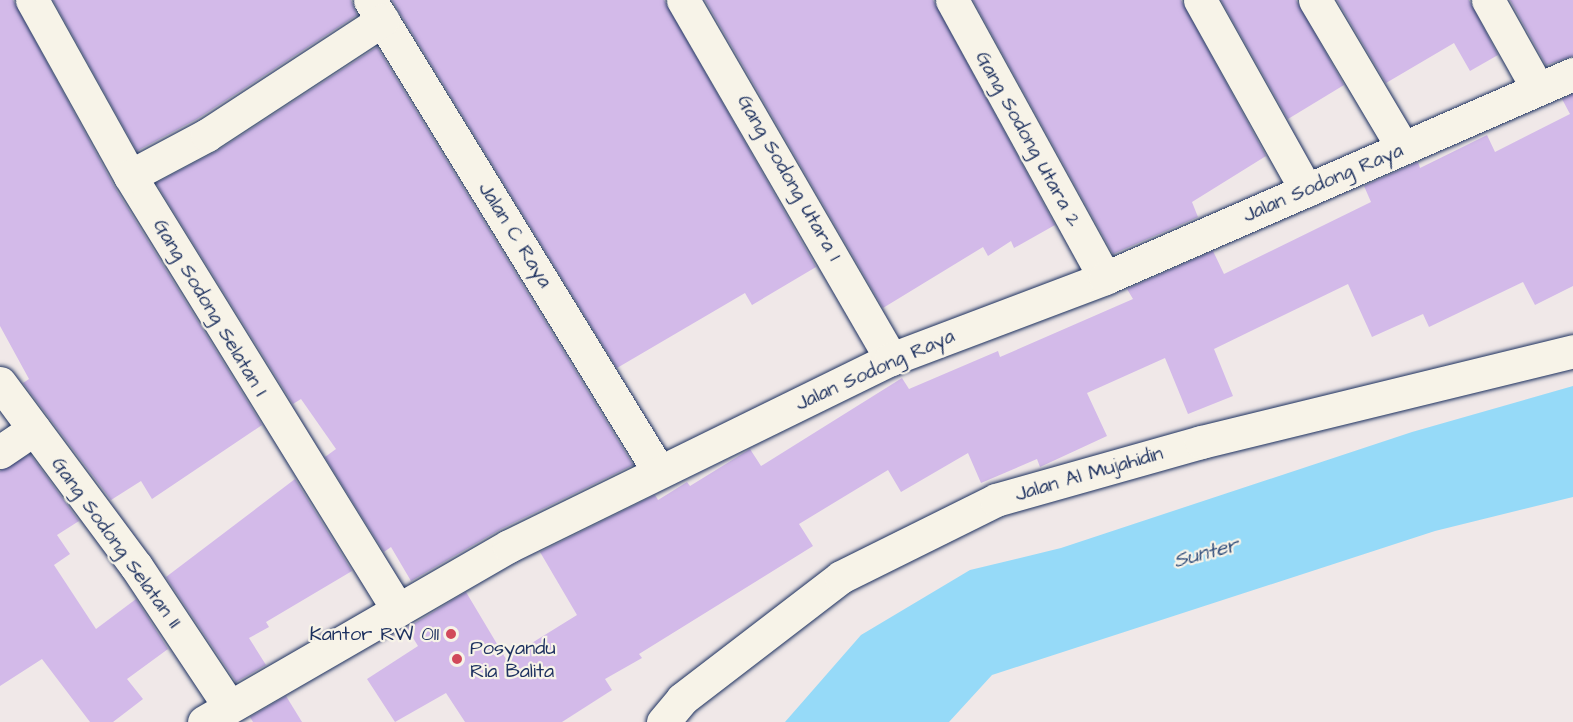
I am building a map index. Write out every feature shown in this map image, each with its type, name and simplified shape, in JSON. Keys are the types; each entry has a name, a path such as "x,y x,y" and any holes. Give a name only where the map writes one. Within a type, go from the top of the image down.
{"street":[{"name":"Gang Sodong Selatan I","path":"32,0 130,177 398,610"},
{"name":"Gang Sodong Utara 1","path":"683,0 891,359"},
{"name":"Gang Sodong Utara 2","path":"952,0 1105,278"},
{"path":"1200,0 1306,190"},
{"path":"1315,0 1403,148"},
{"path":"1488,0 1538,89"},
{"path":"130,177 207,135 376,10"},
{"name":"Jalan C Raya","path":"376,10 658,470"},
{"name":"Jalan Sodong Raya","path":"217,714 509,546 658,470 891,359 1105,278 1573,74"},
{"name":"Jalan Al Mujahidin","path":"663,722 682,699 841,577 996,500 1201,442 1573,351"},
{"name":"Gang Sodong Selatan II","path":"0,383 136,566 217,714"},
{"path":"0,452 34,429"}],"water":[{"name":"Sunter","path":"1573,386 1573,497 1435,531 992,675 949,722 785,722 861,635 970,570 1061,548 1412,432"}],"building":[{"path":"0,0 13,0 114,186 262,425 152,499 141,481 111,500 23,383 29,379 0,326"},
{"path":"53,0 351,0 357,15 197,119 137,151"},
{"path":"392,0 664,0 816,267 752,305 745,293 617,368"},
{"path":"705,0 933,0 1055,225 1014,248 1011,241 988,256 983,247 883,308"},
{"path":"973,0 1181,0 1266,156 1192,202 1198,217 1113,254"},
{"path":"1221,0 1296,0 1344,85 1288,119"},
{"path":"1337,0 1469,0 1498,55 1470,71 1454,43 1386,83"},
{"path":"1510,0 1573,0 1573,56 1546,65"},
{"path":"377,47 633,465 501,529 411,581 391,547 384,552 325,457 336,449 301,399 293,404 156,183 217,151"},
{"path":"1573,94 1573,286 1535,305 1523,282 1429,327 1423,314 1372,337 1348,284 1214,349 1233,396 1188,414 1165,358 1087,393 1107,436 1040,467 1037,459 981,483 968,453 901,492 888,470 799,524 813,546 639,654 642,658 605,679 612,690 562,722 465,722 446,693 395,722 367,679 418,646 407,628 466,592 506,659 577,615 540,552 655,495 658,500 687,482 690,486 750,449 761,466 902,378 909,389 998,351 1000,357 1133,299 1127,289 1213,251 1224,274 1371,202 1364,186 1418,162 1420,168 1487,135 1495,152 1570,114 1562,99"},
{"path":"30,454 79,521 57,535 70,554 54,565 96,629 136,599 168,649 127,679 143,699 113,722 90,722 42,659 0,686 0,471"},
{"path":"295,479 352,571 266,622 269,627 249,638 266,665 236,682 166,577"},
{"path":"286,696 302,722 253,722 250,717"}],"place":[{"name":"Kantor RW 011","path":"451,634"},
{"name":"Posyandu Ria Balita","path":"457,659"}]}
